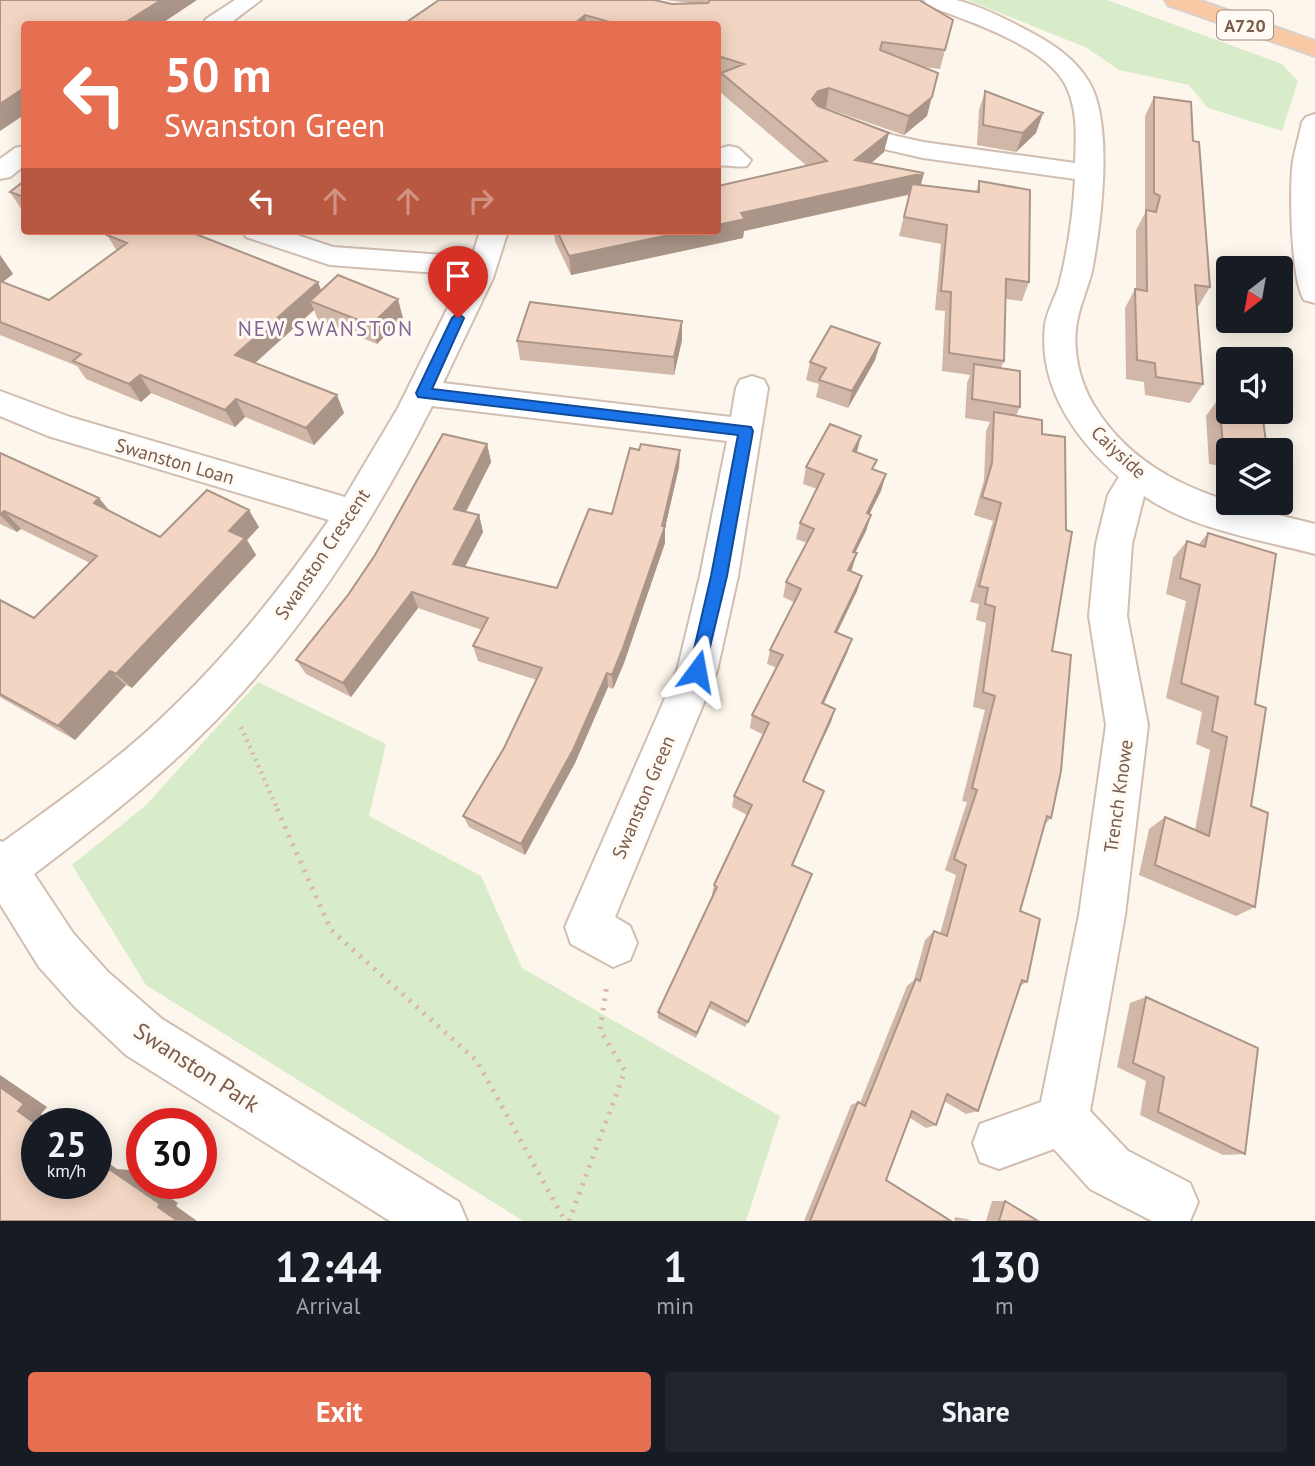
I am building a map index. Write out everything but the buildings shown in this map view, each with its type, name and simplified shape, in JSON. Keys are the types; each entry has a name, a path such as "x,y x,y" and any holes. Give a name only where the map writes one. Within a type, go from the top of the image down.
{"highway":[{"name":"A720","path":"1176,0 1315,49"},
{"name":"A720","path":"1235,0 1315,28"}],"street":[{"path":"218,21 250,0"},
{"name":"Caiyside","path":"935,0 1035,45 1063,65 1083,92 1089,118 1087,225 1074,287 1061,323 1060,356 1069,394 1095,433 1139,475 1187,503 1315,539"},
{"path":"825,118 884,141 923,150 1089,173"},
{"path":"1315,122 1305,169 1308,247 1315,293"},
{"path":"0,171 21,156"},
{"path":"268,235 330,256 481,267"},
{"name":"Swanston Crescent","path":"2,866 143,762 219,688 295,600 353,513 423,393 481,267 493,235"},
{"name":"Swanston Green","path":"613,943 588,927 697,671 719,576 752,388"},
{"path":"423,393 746,431"},
{"name":"Swanston Loan","path":"0,403 60,427 353,513"},
{"name":"Trench Knowe","path":"1063,1120 1102,915 1127,725 1108,616 1114,544 1126,495 1139,475"},
{"name":"Swanston Park","path":"2,866 56,950 92,989 144,1037 440,1221"},
{"path":"999,1143 1063,1120 1109,1170 1171,1202"}],"path":[{"path":"219,688 252,748 331,930 477,1061 567,1221"},
{"path":"567,1221 625,1071 600,1030 613,943"}],"green space":[{"path":"968,0 1107,0 1282,64 1298,81 1282,131 1208,108 1189,85 1119,70 1087,48"},
{"path":"258,682 386,744 369,816 481,876 522,968 780,1116 746,1221 523,1221 146,985 72,865 145,806"}],"district":[{"name":"NEW SWANSTON","path":"326,328"}],"route":[{"path":"458,318 423,393 746,431 719,576 697,671"}]}
